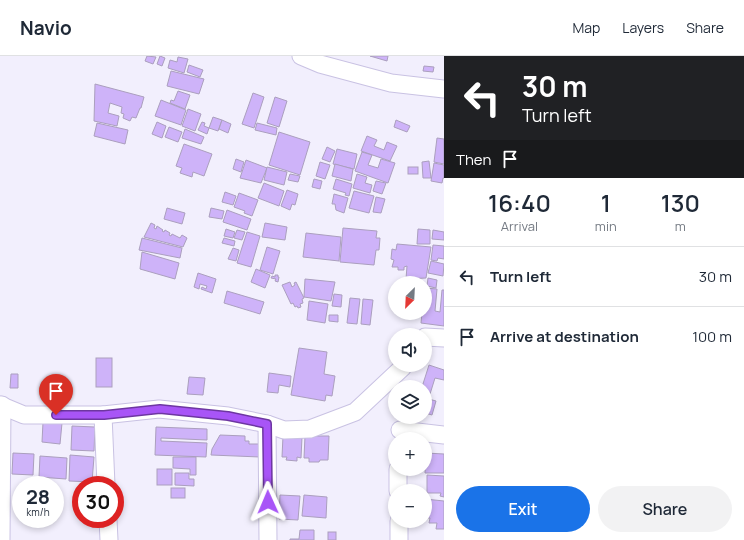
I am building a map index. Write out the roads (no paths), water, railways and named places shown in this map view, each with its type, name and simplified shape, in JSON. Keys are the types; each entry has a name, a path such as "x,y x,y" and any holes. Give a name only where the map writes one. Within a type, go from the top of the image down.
{"street":[{"path":"301,56 320,64 391,83 444,89"},
{"path":"432,337 444,338"},
{"path":"1,540 1,405 24,415 104,415 160,409 228,416 267,424 284,430 310,429 355,412 397,372"},
{"path":"104,415 106,476"},
{"path":"267,424 268,540"},
{"path":"400,429 444,435"},
{"path":"108,528 109,540"},
{"path":"399,528 399,540"}]}
